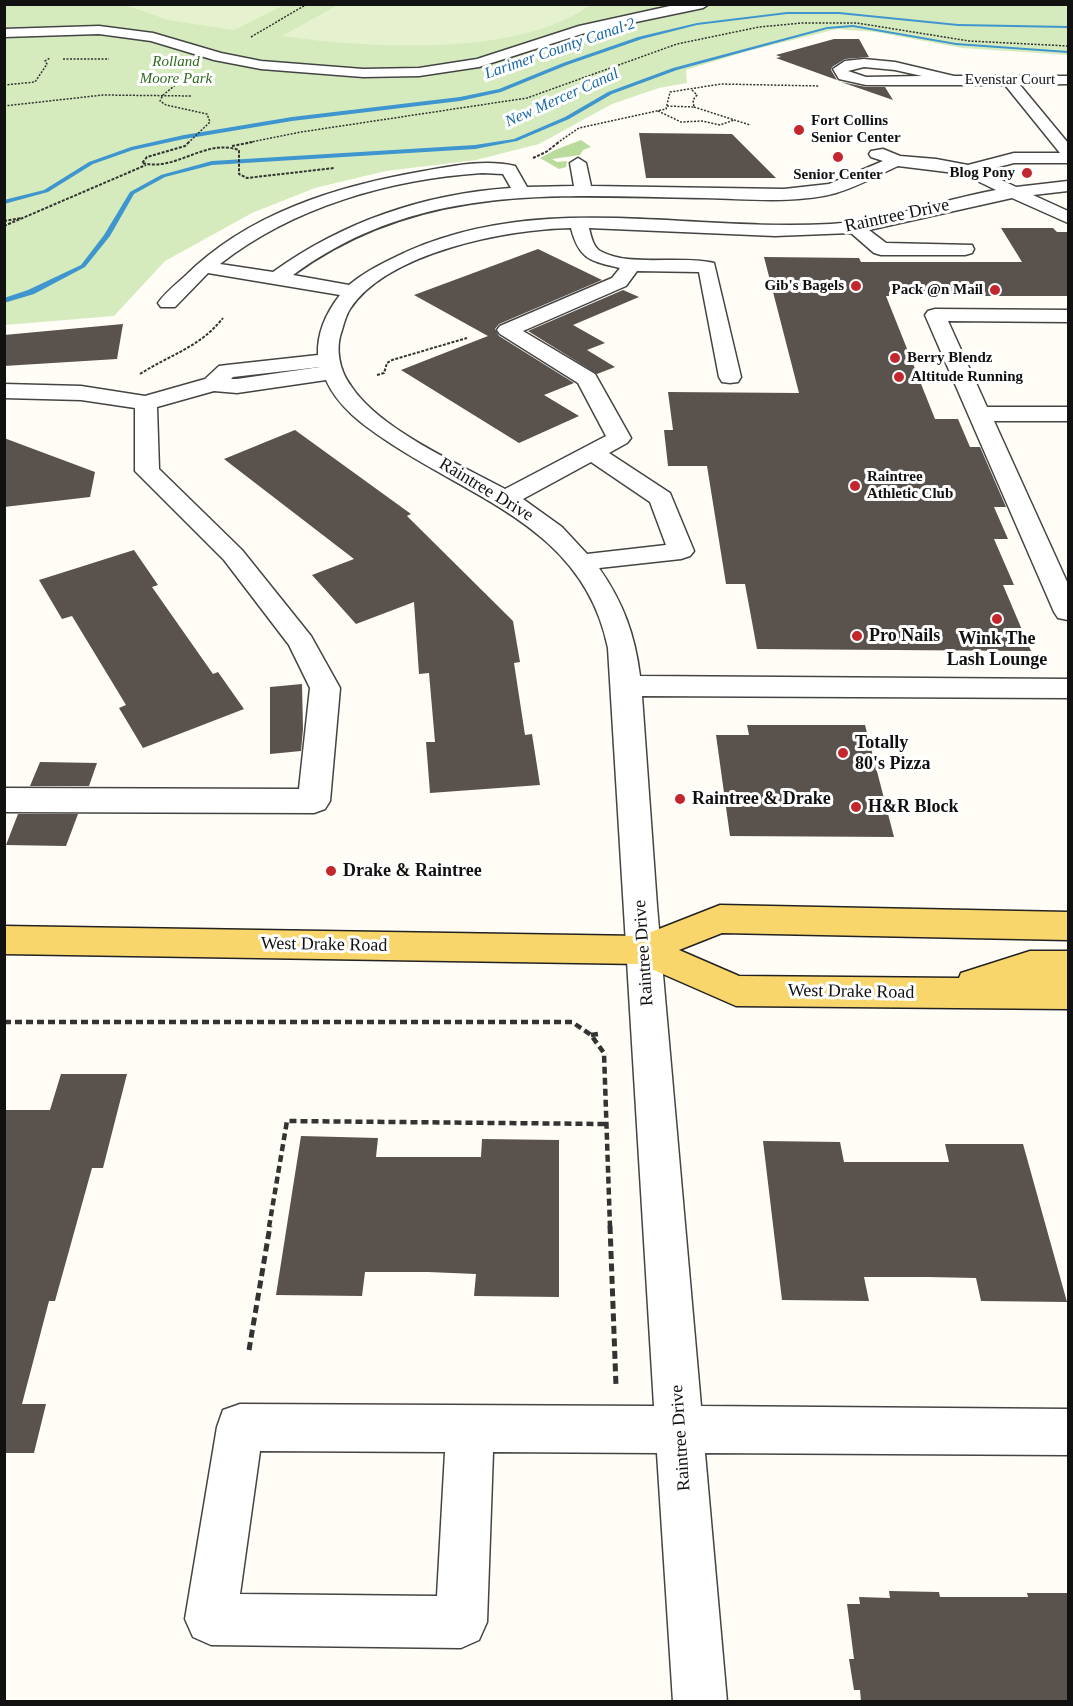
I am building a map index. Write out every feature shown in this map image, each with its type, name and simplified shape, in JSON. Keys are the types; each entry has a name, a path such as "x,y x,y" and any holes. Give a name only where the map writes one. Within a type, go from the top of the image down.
{"main road":[{"name":"West Drake Road","path":"4,940 643,950 720,919 1068,927"},
{"name":"West Drake Road","path":"643,950 736,991 1068,994"},
{"path":"946,993 1030,966 1068,966"}],"street":[{"path":"4,33 66,29 132,33 166,40 219,57 261,65 391,73 438,70 479,63 584,29 703,4"},
{"name":"Evenstar Court","path":"853,79 844,76 840,69 849,65 895,65 952,80 1068,80"},
{"path":"1009,80 1068,156"},
{"path":"1035,112 1057,112"},
{"path":"277,278 304,256 340,237 398,214 454,201 522,192 784,194 832,189 866,154 968,170 1068,218"},
{"path":"968,170 1014,158 1068,156"},
{"path":"849,169 890,158"},
{"path":"578,163 582,191"},
{"path":"168,303 222,252 252,233 311,205 405,179 477,167 509,170 522,192"},
{"name":"Raintree Drive","path":"700,1701 643,950 626,686 619,631 603,594 581,562 543,525 506,499 398,439 372,422 354,406 331,367 329,340 340,308 354,292 378,273 400,261 452,240 516,226 578,221 778,230 855,227 1014,192 1068,186"},
{"path":"701,226 705,194"},
{"path":"578,221 584,243 594,256 632,265 706,267 730,377"},
{"path":"855,227 881,249 965,249"},
{"path":"506,499 619,438 587,379 507,330 620,282 632,265"},
{"path":"204,267 354,292"},
{"path":"1068,316 935,315 1068,612"},
{"path":"4,391 81,393 146,403 213,384 237,386 331,367"},
{"path":"4,800 314,801 325,688 301,642 233,555 147,471 146,403"},
{"path":"979,414 1068,414"},
{"path":"581,562 681,550 661,498 593,453"},
{"path":"626,686 1068,688"},
{"path":"470,1428 461,1622 211,1619 240,1427 680,1428 1068,1432"}],"path":[{"path":"219,57 307,4"},
{"path":"4,226 146,165 161,164 214,148 301,132 527,98 557,90 675,45 735,30 842,22 990,43 1068,46"},
{"path":"4,85 35,82 47,64 45,61 51,58"},
{"path":"146,165 142,163 147,157 185,146 210,122 210,116 166,105 160,101 163,95 192,72"},
{"path":"667,106 670,92 721,84 832,85 853,79"},
{"path":"692,89 697,95 693,100 693,107"},
{"path":"6,106 103,95 192,96"},
{"path":"532,158 548,153 554,145 578,129 658,111 667,106 693,107 750,125"},
{"path":"658,111 681,122 702,121 716,125 734,120"},
{"path":"716,125 716,130"},
{"path":"232,146 239,150 239,169"},
{"path":"4,221 28,217"},
{"path":"110,398 146,369 186,351 211,334 223,318"},
{"path":"377,375 384,373 387,363 392,360 466,338"},
{"path":"4,1022 572,1022 591,1035 604,1053 616,1396"},
{"path":"591,1035 598,1034"},
{"path":"249,1350 287,1121 606,1124"}],"green space":[{"name":"Rolland Moore Park","path":"1068,4 1068,55 962,48 875,32 837,29 748,51 686,70 687,83 659,88 612,104 539,144 476,160 386,171 315,188 252,213 165,261 114,316 5,325 4,5"},
{"path":"126,5 284,5 234,30 168,20"},
{"path":"338,5 590,5 560,22 523,34 483,41 441,45 356,44 282,36"},
{"path":"581,140 591,147 583,150 580,155 552,159 557,162 567,161 566,167 559,169 540,158 555,150"}],"building":[{"path":"834,39 859,39 869,57 845,59 832,67 831,70 837,80 776,58 781,57 776,55"},
{"path":"841,82 866,87 885,87 893,100"},
{"path":"639,133 732,134 776,178 646,178"},
{"path":"1001,228 1053,228 1057,232 1068,232 1068,296 886,296 935,419 958,419 970,447 980,447 1006,507 994,507 1008,539 994,539 1014,585 1003,585 1031,651 757,649 745,584 726,584 707,466 668,466 664,430 673,430 668,392 799,393 764,257 859,258 861,262 1022,262"},
{"path":"538,249 602,280 499,324 495,329 499,336 574,383 544,395 579,416 519,443 401,370 488,336 414,295"},
{"path":"623,290 639,297 573,325 605,343 587,350 615,367 597,374 528,331"},
{"path":"123,324 117,359 4,366 4,335"},
{"path":"295,430 411,514 407,516 513,621 520,662 514,663 525,735 532,734 540,785 430,793 426,742 435,742 429,673 419,674 414,602 356,624 312,575 354,559 224,459"},
{"path":"4,438 95,472 90,497 4,507"},
{"path":"134,550 158,585 152,587 213,674 218,672 244,709 143,748 119,708 126,705 72,616 62,619 39,580"},
{"path":"302,684 301,751 270,754 270,687"},
{"path":"747,725 865,725 894,837 730,836 716,735 749,735"},
{"path":"40,762 97,763 89,786 30,786"},
{"path":"18,814 78,814 66,846 6,845"},
{"path":"61,1074 127,1074 103,1168 92,1168 55,1301 49,1301 22,1404 46,1404 34,1453 4,1453 4,1110 50,1110"},
{"path":"301,1136 378,1138 376,1157 481,1157 482,1139 559,1140 559,1297 474,1296 476,1274 428,1272 365,1272 362,1296 276,1295"},
{"path":"763,1141 840,1142 844,1162 949,1162 945,1144 1023,1144 1067,1302 981,1301 976,1278 928,1277 864,1277 869,1301 782,1300"},
{"path":"889,1591 939,1592 940,1597 1028,1597 1027,1593 1068,1593 1068,1701 861,1701 860,1690 854,1690 849,1659 854,1659 847,1604 860,1604 859,1597 890,1598"}],"waterway":[{"name":"Larimer County Canal 2","path":"4,202 46,191 91,163 131,149 184,137 292,119 460,99 501,90 565,64 640,38 697,24 787,13 839,13 958,25 1068,27"},
{"name":"New Mercer Canal","path":"4,301 31,292 83,266 107,236 132,193 163,176 212,163 475,147 515,140 567,118 610,93 675,69 827,28 853,26 956,44 1068,52"}],"place":[{"name":"Fort Collins Senior Center","path":"799,130"},
{"name":"Senior Center","path":"838,157"},
{"name":"Blog Pony","path":"1027,173"},
{"name":"Gib's Bagels","path":"856,286"},
{"name":"Pack @n Mail","path":"995,290"},
{"name":"Berry Blendz","path":"895,358"},
{"name":"Altitude Running","path":"899,377"},
{"name":"Raintree Athletic Club","path":"855,486"},
{"name":"Wink The Lash Lounge","path":"997,619"},
{"name":"Pro Nails","path":"857,636"},
{"name":"Totally 80's Pizza","path":"843,753"},
{"name":"Raintree & Drake","path":"680,799"},
{"name":"H&R Block","path":"856,807"},
{"name":"Drake & Raintree","path":"331,871"}]}
